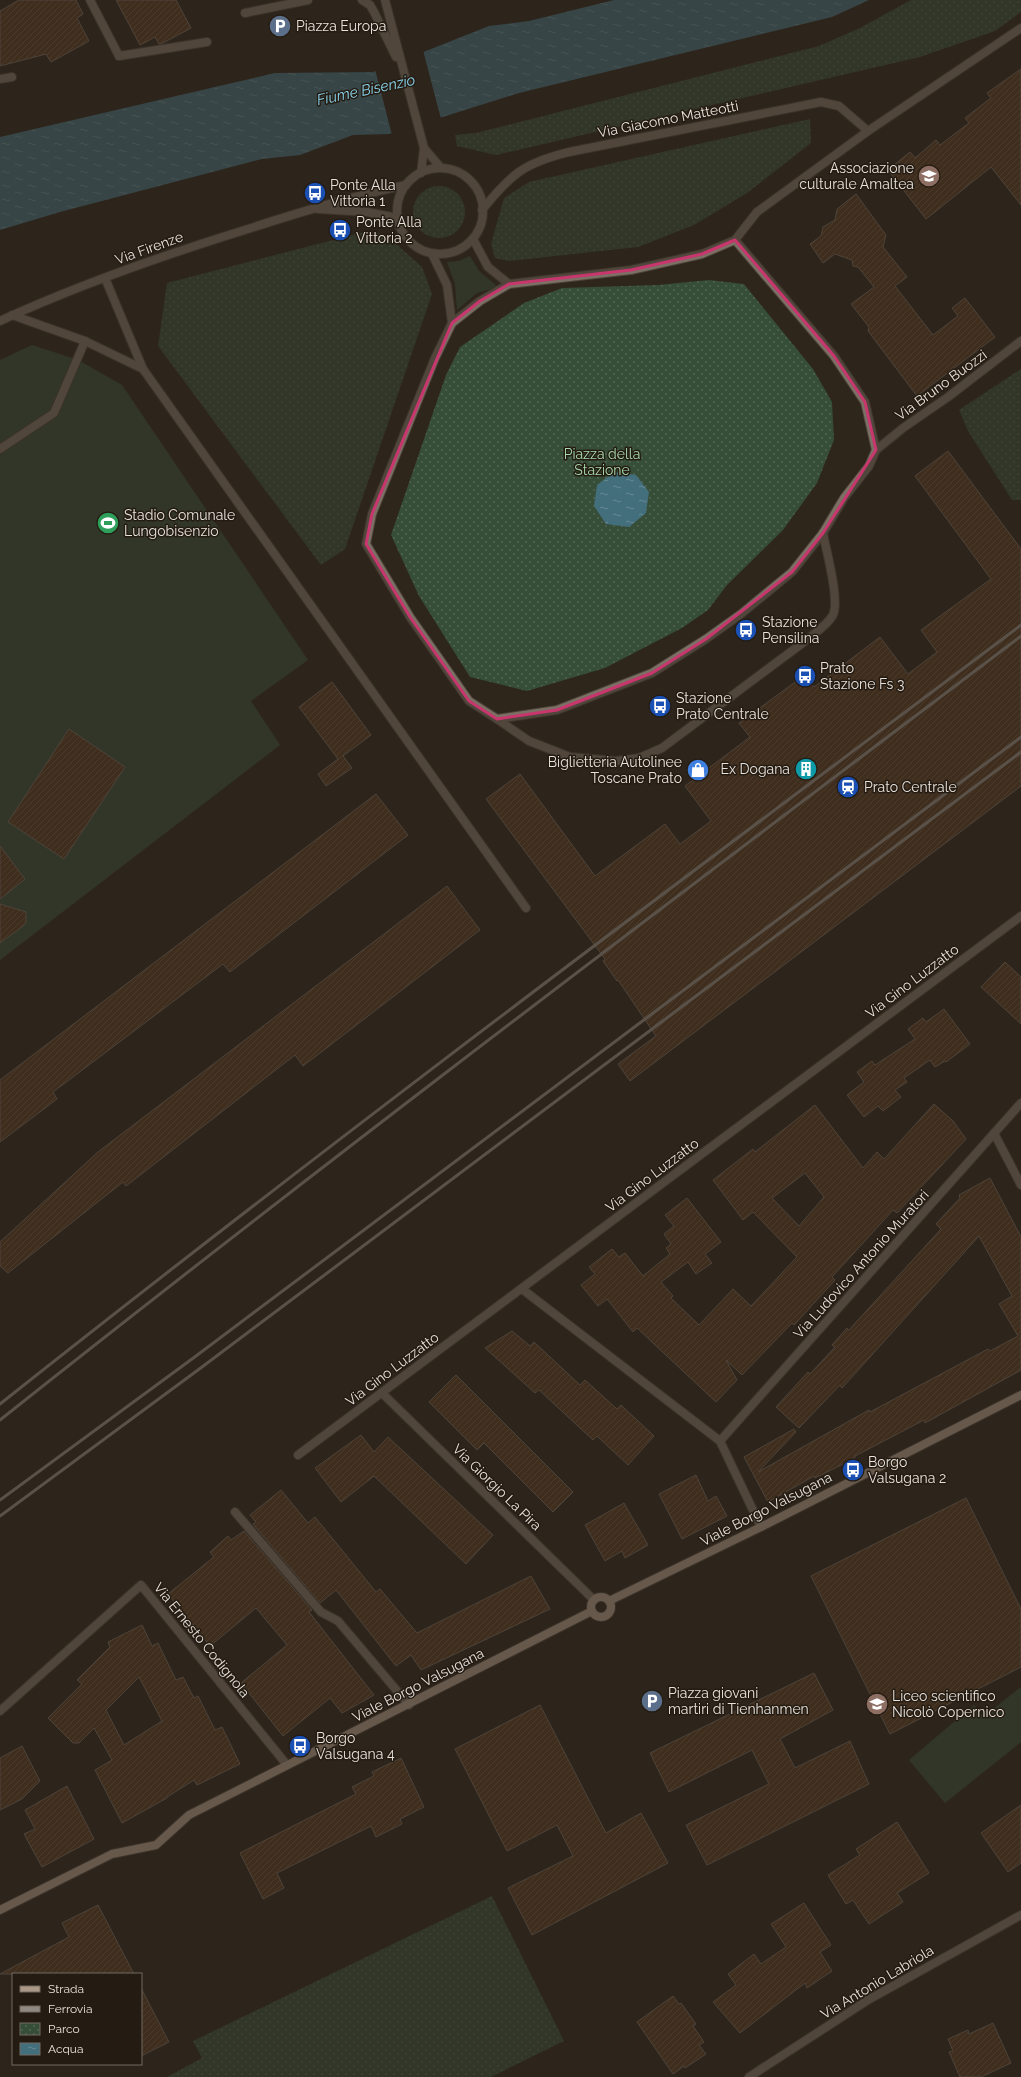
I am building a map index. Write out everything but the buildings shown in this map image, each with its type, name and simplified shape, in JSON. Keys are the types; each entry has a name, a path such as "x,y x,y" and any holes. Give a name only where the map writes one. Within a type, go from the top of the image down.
{"main road":[{"name":"Viale Borgo Valsugana","path":"594,1600 600,1598 609,1601 761,1527 1021,1396"},
{"path":"594,1600 592,1611 598,1616 607,1615 611,1610 609,1601"},
{"name":"Viale Borgo Valsugana","path":"0,1910 112,1854 156,1845 190,1815 592,1611"}],"street":[{"path":"90,0 119,56 207,42"},
{"path":"245,13 308,0"},
{"path":"362,0 370,5 374,12 403,72"},
{"path":"385,0 424,148 421,172"},
{"path":"823,533 835,601 833,615 824,626 662,748 639,758 616,762 570,757 529,741 469,701 410,617 366,544 372,514 435,358 452,323 480,301 509,284 631,270 702,254 735,240 757,212 868,131 1021,28"},
{"path":"0,79 12,77"},
{"name":"Via Giacomo Matteotti","path":"482,210 503,184 524,167 544,158 569,152 821,102 838,106 868,131"},
{"path":"424,148 442,168"},
{"path":"442,168 455,171 466,178 478,192 482,210 482,220 473,239 454,252 432,254 419,249 409,241 401,231 397,218 397,206 400,195 406,185 421,172 442,168"},
{"name":"Via Firenze","path":"0,321 105,278 191,246 311,209 365,194 406,185"},
{"name":"Via Firenze","path":"311,209 367,212 397,218"},
{"path":"473,239 488,267 509,284"},
{"path":"497,719 557,710 652,673 706,639 745,611 792,572 823,533 844,498 869,466 876,450 865,402 834,356 735,240"},
{"path":"432,254 447,285 452,323"},
{"path":"105,278 142,369 526,908"},
{"path":"12,315 85,341 142,369"},
{"path":"0,449 54,413 85,341"},
{"name":"Via Bruno Buozzi","path":"876,450 903,428 948,397 1021,341"},
{"name":"Via Gino Luzzatto","path":"298,1454 522,1289 1021,916"},
{"name":"Via Ludovico Antonio Muratori","path":"720,1441 1021,1103"},
{"path":"994,1133 1021,1185"},
{"path":"522,1289 720,1441 761,1527"},
{"name":"Via Giorgio La Pira","path":"382,1393 594,1600"},
{"path":"235,1512 322,1612 338,1621 409,1704"},
{"name":"Via Ernesto Codignola","path":"0,1711 141,1585 286,1765"},
{"name":"Via Antonio Labriola","path":"749,2077 868,2000 1021,1915"}],"highlighted area":[{"path":"735,240 834,356 865,402 876,450 823,533 792,572 706,639 652,673 557,710 497,719 469,701 410,617 366,544 372,514 452,323 480,301 509,284 631,270 702,254"}],"green space":[{"path":"911,0 1021,0 1021,12 995,31 920,57 496,155 457,146 455,135 476,133 819,46 860,28"},
{"path":"810,119 811,143 747,193 694,225 638,247 509,261 495,258 491,244 504,198 529,182"},
{"path":"434,186 444,186 453,190 461,198 465,207 465,217 461,226 453,234 444,238 434,238 425,234 417,226 413,217 413,207 417,198 425,190"},
{"path":"368,231 386,235 422,267 432,294 345,549 321,565 158,346 167,283"},
{"path":"470,256 479,271 498,287 477,293 457,310 455,284 447,262 459,261"},
{"name":"Piazza della Stazione","path":"709,280 744,284 813,369 832,402 834,440 817,483 783,530 727,585 708,610 682,628 605,668 527,691 470,677 419,596 391,535 446,375 460,347 524,303 562,288 658,285"},
{"name":"Stadio Comunale Lungobisenzio","path":"32,345 78,360 122,385 308,660 251,701 280,745 0,960 0,360"},
{"path":"1021,369 1021,500 1012,500 968,431 959,410"},
{"path":"1021,1687 1021,1742 945,1803 909,1760 974,1705 983,1717"},
{"path":"492,1896 564,2041 491,2077 167,2077 202,2058 193,2041"}],"water":[{"name":"Fiume Bisenzio","path":"614,0 869,0 832,17 519,93 389,134 353,135 300,155 262,159 60,212 0,230 0,137 275,73 373,72 489,26 529,21"},
{"path":"614,472 636,475 649,492 646,513 629,527 606,524 594,506 597,485"}],"pier":[{"path":"423,50 441,119 392,135 375,69"}],"railway":[{"path":"0,1404 380,1108 1021,625"},
{"path":"0,1420 253,1221 636,927 1021,636"},
{"path":"0,1500 196,1356 1021,737"},
{"path":"0,1516 202,1367 1021,752"}],"place":[{"name":"Piazza Europa","path":"280,26"},
{"name":"Associazione culturale Amaltea","path":"929,176"},
{"name":"Ponte Alla Vittoria 1","path":"315,193"},
{"name":"Ponte Alla Vittoria 2","path":"340,230"},
{"name":"Stadio Comunale Lungobisenzio","path":"108,523"},
{"name":"Stazione Pensilina","path":"746,630"},
{"name":"Prato Stazione Fs 3","path":"805,676"},
{"name":"Stazione Prato Centrale","path":"660,706"},
{"name":"Ex Dogana","path":"806,769"},
{"name":"Biglietteria Autolinee Toscane Prato","path":"698,770"},
{"name":"Prato Centrale","path":"848,787"},
{"name":"Borgo Valsugana 2","path":"853,1470"},
{"name":"Piazza giovani martiri di Tienhanmen","path":"652,1701"},
{"name":"Liceo scientifico Nicolò Copernico","path":"877,1704"},
{"name":"Borgo Valsugana 4","path":"300,1746"}]}
